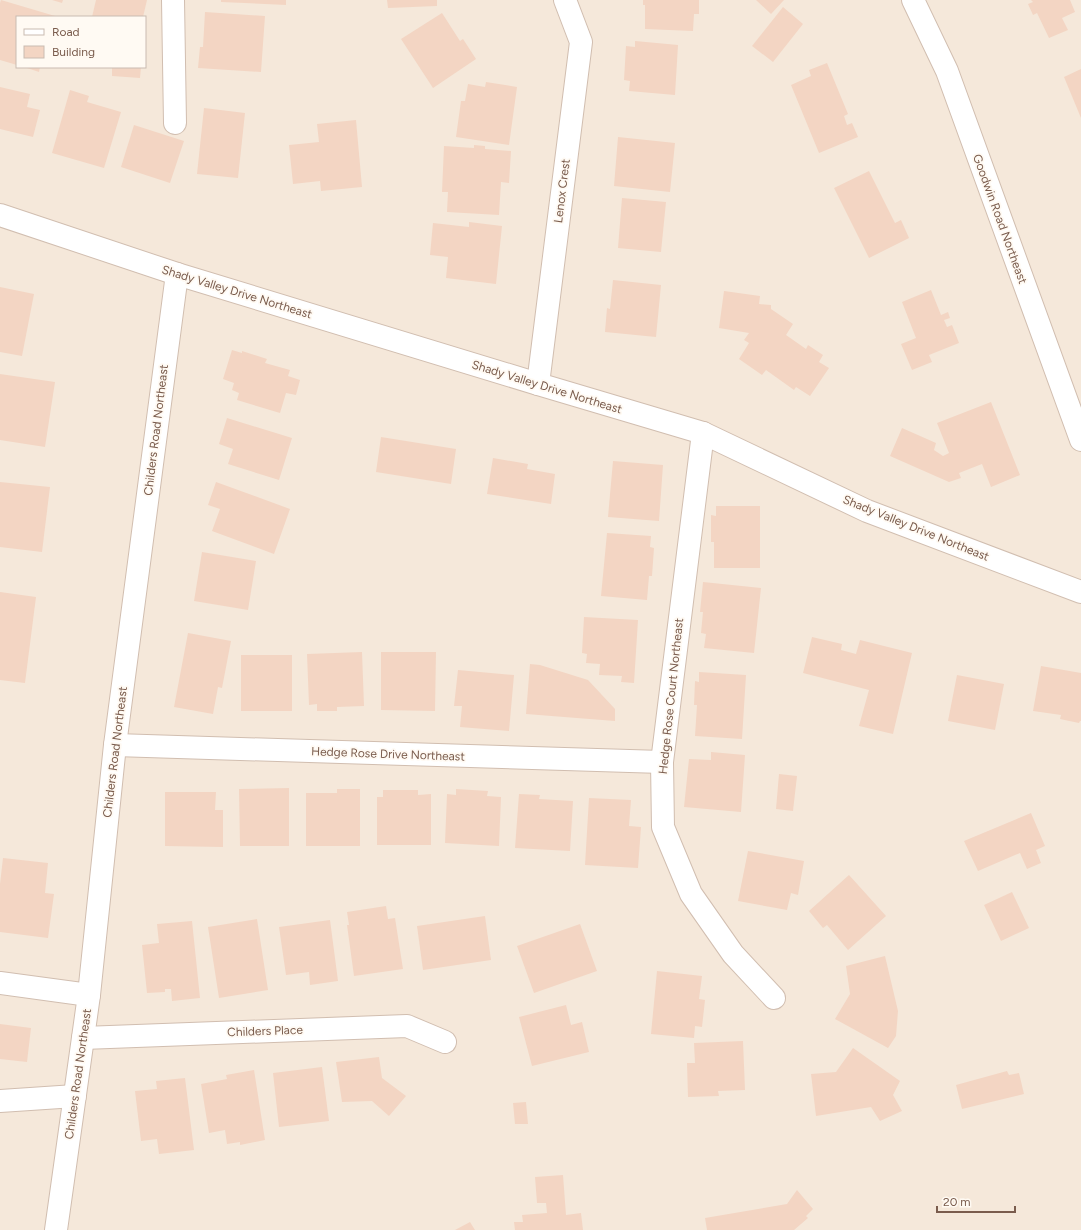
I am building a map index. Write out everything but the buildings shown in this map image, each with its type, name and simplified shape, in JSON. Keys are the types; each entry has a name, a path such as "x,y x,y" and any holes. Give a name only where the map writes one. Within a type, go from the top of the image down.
{"street":[{"path":"173,0 176,123"},
{"name":"Lenox Crest","path":"538,384 581,42 565,0"},
{"name":"Goodwin Road Northeast","path":"913,0 947,71 1081,440"},
{"name":"Shady Valley Drive Northeast","path":"0,215 177,274 703,433 867,511 1081,592"},
{"name":"Childers Road Northeast","path":"56,1230 89,995 115,745 177,274"},
{"name":"Hedge Rose Court Northeast","path":"703,433 662,762 663,826 691,894 732,954 774,998"},
{"name":"Hedge Rose Drive Northeast","path":"115,745 662,762"},
{"path":"0,983 89,995"},
{"name":"Childers Place","path":"83,1038 407,1026 445,1042"},
{"path":"0,1101 75,1096"}],"shaded area":[{"path":"0,0 1081,0 1081,1230 0,1230"}]}
